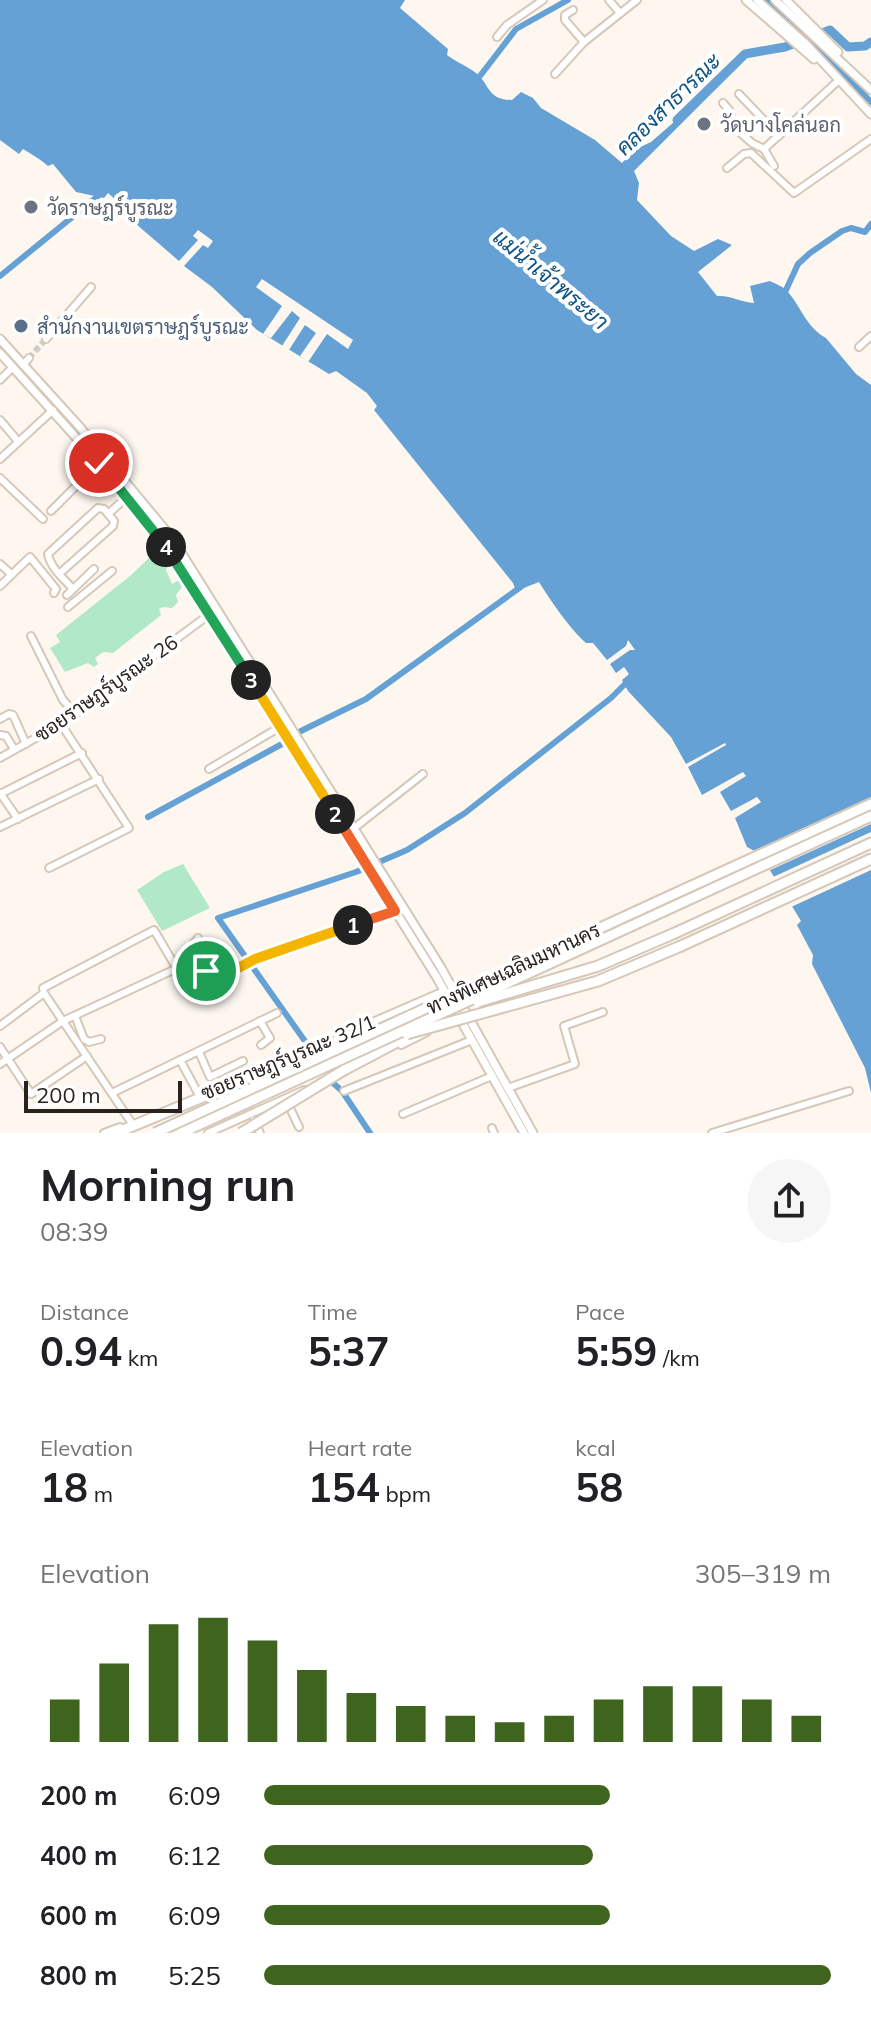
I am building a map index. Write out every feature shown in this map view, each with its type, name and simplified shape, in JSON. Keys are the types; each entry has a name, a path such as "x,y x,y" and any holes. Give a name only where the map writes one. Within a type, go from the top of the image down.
{"highway":[{"name":"ทางพิเศษเฉลิมมหานคร","path":"155,1133 871,804"},
{"name":"ทางพิเศษเฉลิมมหานคร","path":"181,1133 871,816"},
{"path":"116,1133 356,1034 432,1015 613,960 871,843"},
{"path":"432,1015 360,1045 610,977 871,859"},
{"path":"241,1133 365,1058 417,1031"}],"main road":[{"path":"746,0 827,68"},
{"path":"757,0 809,48 871,114"},
{"path":"775,0 828,45 871,90"},
{"path":"786,0 815,27 828,45"},
{"path":"0,339 26,362 172,538 353,829 395,911 524,1133"},
{"path":"0,353 99,463 167,548 280,727 440,966 533,1133"}],"street":[{"path":"497,37 507,25 543,0"},
{"path":"609,0 620,13"},
{"path":"555,74 584,42 637,0"},
{"path":"573,10 565,15 565,20 584,42"},
{"path":"764,149 839,80"},
{"path":"739,94 779,136"},
{"path":"723,103 735,128 764,149 774,166"},
{"path":"727,168 744,154 751,153 794,193 871,139"},
{"path":"46,339 91,287"},
{"path":"859,347 871,336"},
{"path":"0,380 13,367"},
{"path":"0,459 17,440 53,410"},
{"path":"0,420 17,440"},
{"path":"51,511 99,463"},
{"path":"0,478 43,519"},
{"path":"108,514 127,497"},
{"path":"59,574 113,526 114,521 108,514 98,508 48,554 48,559 59,574 73,589"},
{"path":"0,586 30,557 56,589 54,593"},
{"path":"0,564 11,574"},
{"path":"67,595 94,569"},
{"path":"68,607 112,571"},
{"name":"ซอยราษฎร์บูรณะ 26","path":"0,758 76,714 210,614"},
{"path":"31,636 63,700 76,714"},
{"path":"0,719 13,715 26,744"},
{"path":"49,868 129,828 61,724"},
{"path":"209,769 280,727"},
{"path":"0,735 6,736 14,749"},
{"path":"18,819 0,794 82,753"},
{"path":"353,829 423,774"},
{"path":"0,827 99,779"},
{"path":"0,1064 63,1021 177,969 198,966 222,976 255,959 395,911"},
{"path":"131,1122 44,993 44,986 154,930 177,969"},
{"path":"198,938 192,946 198,966"},
{"name":"ซอยราษฎร์บูรณะ 32/1","path":"104,1133 444,991"},
{"path":"0,1026 44,993"},
{"path":"508,1088 575,1064 564,1026 603,1012"},
{"path":"112,1093 277,1013"},
{"path":"75,1016 84,1039 89,1042 101,1039"},
{"path":"208,1133 226,1129 251,1113 459,1017"},
{"path":"260,1021 270,1037 261,1045"},
{"path":"344,1091 472,1040"},
{"path":"0,1047 32,1094 87,1056"},
{"path":"199,1052 210,1077"},
{"path":"179,1061 197,1096"},
{"path":"179,1061 197,1096"},
{"path":"194,1086 243,1061"},
{"path":"403,1114 492,1076"},
{"path":"712,1133 849,1091"},
{"path":"285,1098 299,1127"},
{"path":"251,1113 260,1133"}],"green space":[{"path":"153,554 162,565 167,562 169,565 166,570 172,584 179,580 182,587 176,595 178,602 172,608 159,609 161,615 113,653 103,652 95,658 98,664 94,667 88,663 65,672 50,648 60,642 56,635"},
{"path":"183,864 210,908 162,931 137,890"}],"water":[{"name":"แม่น้ำเจ้าพระยา","path":"0,0 405,0 400,8 448,49 447,55 481,77 493,94 512,100 521,92 533,98 541,108 595,140 622,163 634,150 651,142 743,62 634,171 639,183 637,200 671,236 694,251 718,239 732,245 698,272 717,296 754,303 750,286 770,281 782,287 814,329 826,338 856,374 871,385 871,1093 865,1068 812,964 813,955 797,925 801,921 760,854 747,847 735,818 761,802 757,797 731,811 720,792 746,776 743,772 702,795 688,767 725,743 686,764 671,737 628,691 622,680 629,674 624,667 616,673 610,664 630,650 635,650 628,640 626,646 607,660 593,643 586,643 573,630 539,582 516,591 513,583 374,410 377,406 367,393 336,371 329,374 257,330 212,287 184,266 203,245 208,248 213,241 198,230 193,236 198,240 179,261 114,205 117,201 108,193 104,198 76,192 53,164 48,166 23,149 19,154 0,140"}],"pier":[{"path":"262,279 353,340 348,349 327,334 308,362 300,356 316,333 305,325 289,350 282,346 300,318 292,311 271,338 263,334 282,306 256,287"},
{"path":"871,797 871,824 766,872 757,857 749,853"},
{"path":"871,832 871,870 789,908 771,878"}],"waterway":[{"path":"480,76 516,29 568,0"},
{"path":"766,0 807,36 871,102"},
{"name":"คลองสาธารณะ","path":"677,120 745,54 785,47 830,30 848,47 865,46 871,42"},
{"path":"0,276 103,192"},
{"path":"786,290 798,264 810,253 842,231 851,228 865,232 871,224"},
{"path":"301,731 366,699 522,586"},
{"path":"307,1044 218,918 356,872 407,850 465,813 611,698 630,679"},
{"path":"148,817 282,744"},
{"path":"333,1083 342,1091 370,1133"}],"tunnel":[{"path":"29,358 46,339"}],"place":[{"name":"วัดบางโคล่นอก","path":"704,124"},
{"name":"วัดราษฎร์บูรณะ","path":"31,207"},
{"name":"สำนักงานเขตราษฎร์บูรณะ","path":"21,326"}],"route":[{"path":"99,463 173,556 395,911 255,959 225,975 218,976 206,971"}]}
